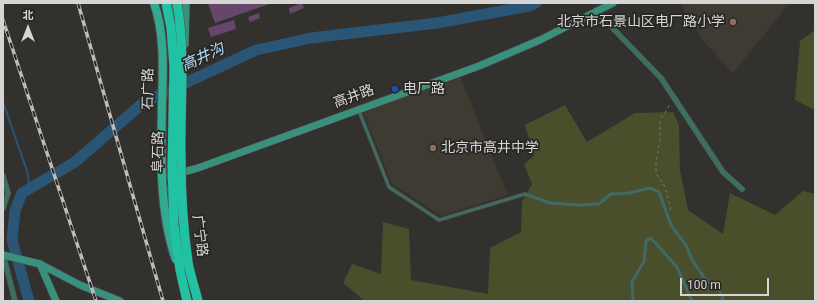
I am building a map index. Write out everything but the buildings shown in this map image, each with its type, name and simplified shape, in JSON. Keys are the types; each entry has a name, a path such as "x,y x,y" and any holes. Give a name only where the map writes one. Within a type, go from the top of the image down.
{"highway":[{"name":"阜石路","path":"167,3 171,28 174,67 172,166 174,225 180,270 187,301"},
{"name":"阜石路","path":"177,3 181,25 183,61 180,156 183,216 188,263 198,301"}],"main road":[{"name":"石广路","path":"154,3 160,25 163,66 161,167 170,242 180,270"}],"street":[{"name":"广宁路","path":"150,3 158,20 162,40 165,80 165,177 178,275 183,301"},
{"path":"167,3 180,32 184,61"},
{"path":"184,61 186,3"},
{"name":"高井路","path":"165,177 183,173 510,53 613,3"},
{"path":"597,12 661,78 723,172 742,189"},
{"name":"广宁路","path":"184,61 183,215 190,268 198,301"},
{"path":"3,176 8,193 3,208"},
{"path":"15,301 3,254 40,264 80,285 120,301"},
{"path":"40,264 56,301"}],"lane":[{"path":"359,109 389,187 439,220 525,194 550,203 577,205 599,204 611,194 629,193 650,188 659,192 671,226 687,247 691,258 705,279 719,290 722,298 720,301"},
{"path":"633,301 632,282 644,262 646,241 651,238 677,267 692,301"}],"path":[{"path":"671,212 665,187 656,173 656,163 660,139 660,120 675,98"}],"shaded area":[{"name":"北京市石景山区电厂路小学","path":"680,3 790,3 733,73 703,41"},
{"name":"北京市高井中学","path":"460,76 508,195 441,216 392,184 363,112"}],"green space":[{"path":"815,30 815,110 795,100 800,41"},
{"path":"565,105 587,142 635,113 673,112 679,125 680,171 688,210 723,234 730,193 775,215 803,191 815,194 815,301 361,301 362,299 343,283 352,264 381,274 383,222 409,229 411,280 488,294 490,248 521,232 522,202 532,184 524,164 534,156 525,125"}],"waterway":[{"name":"高井沟","path":"29,301 12,240 15,211 22,193 75,162 143,103 256,50 311,38 437,23 529,6 536,3"},
{"path":"3,102 28,174 29,189"}],"railway":[{"path":"78,3 163,301"},
{"path":"3,20 96,301"}],"place":[{"name":"北京市石景山区电厂路小学","path":"733,22"},
{"name":"电厂路","path":"395,89"},
{"name":"北京市高井中学","path":"433,148"}]}
